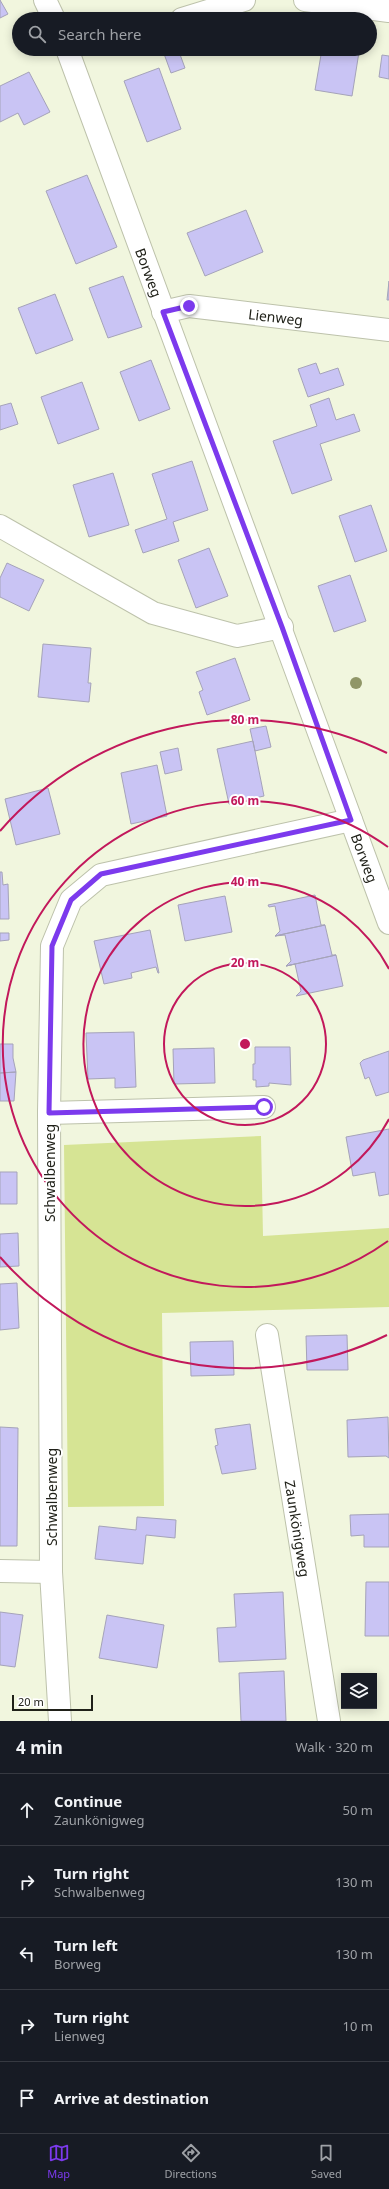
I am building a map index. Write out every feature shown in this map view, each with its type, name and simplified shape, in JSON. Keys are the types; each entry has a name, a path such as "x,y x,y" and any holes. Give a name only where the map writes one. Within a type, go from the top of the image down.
{"street":[{"path":"45,0 51,12"},
{"path":"205,12 244,0"},
{"path":"305,0 389,11"},
{"name":"Borweg","path":"75,56 163,312 282,627 389,922"},
{"name":"Lienweg","path":"163,312 189,306 389,330"},
{"path":"0,526 153,613 237,636 282,627"},
{"name":"Schwalbenweg","path":"60,1721 51,1572 49,1113 52,946 71,900 101,874 351,820"},
{"path":"49,1113 264,1107"},
{"name":"Zaunkönigweg","path":"267,1335 330,1721"},
{"path":"0,1571 51,1572"}],"green space":[{"path":"261,1136 263,1236 389,1228 389,1307 162,1313 164,1506 68,1507 64,1145"}],"building":[{"path":"0,0 8,14 0,18"},
{"path":"382,55 389,56 389,79 379,77"},
{"path":"165,56 181,56 185,68 171,73"},
{"path":"321,56 358,56 352,96 315,90"},
{"path":"159,68 181,129 147,142 124,81"},
{"path":"29,72 50,112 24,125 18,113 0,122 0,86"},
{"path":"87,175 117,247 76,264 46,191"},
{"path":"246,210 263,252 205,276 187,233"},
{"path":"123,276 142,327 108,338 89,288"},
{"path":"389,281 389,300 387,300"},
{"path":"55,294 73,340 36,354 18,308"},
{"path":"151,360 170,409 139,421 120,372"},
{"path":"316,363 320,374 338,368 344,385 308,397 298,369"},
{"path":"82,382 99,429 58,444 41,397"},
{"path":"329,398 336,420 354,414 360,431 320,444 332,480 292,494 273,441 317,426 310,405"},
{"path":"11,403 18,424 0,430 0,406"},
{"path":"192,461 208,510 173,522 179,541 143,553 135,530 167,519 152,474"},
{"path":"113,473 129,525 89,537 73,485"},
{"path":"371,505 387,551 355,562 339,516"},
{"path":"209,548 228,596 196,608 178,560"},
{"path":"7,563 44,580 29,611 0,597 0,578"},
{"path":"350,575 366,621 334,632 318,586"},
{"path":"43,644 91,648 88,683 91,683 89,702 38,697"},
{"path":"235,658 250,700 207,715 199,692 203,690 196,672"},
{"path":"266,726 271,747 255,751 250,729"},
{"path":"253,741 264,796 229,804 217,749"},
{"path":"178,748 182,770 165,774 160,752"},
{"path":"157,765 167,816 131,824 121,773"},
{"path":"48,788 60,834 16,845 5,799"},
{"path":"0,872 2,872 3,885 8,884 9,919 0,919"},
{"path":"315,895 321,925 325,925 275,936 280,931 275,906 269,907 268,905"},
{"path":"225,896 232,932 185,941 178,905"},
{"path":"325,925 332,955 336,955 286,966 291,961 285,935 275,936"},
{"path":"150,930 159,973 156,967 131,973 132,978 104,984 94,941"},
{"path":"0,933 9,933 9,940 0,941"},
{"path":"336,955 343,986 296,996 301,991 295,964"},
{"path":"134,1032 136,1087 115,1088 115,1078 88,1079 86,1033"},
{"path":"0,1044 13,1044 13,1058 16,1072 0,1073"},
{"path":"255,1047 290,1047 291,1085 269,1083 269,1086 256,1087 256,1080 253,1080"},
{"path":"214,1048 215,1083 174,1084 173,1049"},
{"path":"389,1051 389,1092 376,1096 369,1077 365,1079 360,1063 363,1060"},
{"path":"16,1072 14,1101 0,1101 0,1073"},
{"path":"389,1129 389,1194 379,1196 375,1172 353,1176 346,1137"},
{"path":"0,1172 17,1172 17,1204 0,1204"},
{"path":"18,1233 19,1266 0,1267 0,1234"},
{"path":"17,1283 19,1328 0,1330 0,1284"},
{"path":"347,1335 348,1370 307,1370 306,1336"},
{"path":"233,1341 234,1375 191,1376 190,1342"},
{"path":"388,1417 389,1458 386,1456 348,1457 347,1420"},
{"path":"250,1424 256,1469 222,1474 215,1446 218,1445 215,1429"},
{"path":"0,1427 18,1428 17,1546 0,1546"},
{"path":"389,1514 389,1547 364,1547 364,1535 351,1536 350,1515"},
{"path":"137,1517 176,1520 175,1538 146,1535 143,1564 95,1559 99,1526 136,1530"},
{"path":"366,1582 389,1582 389,1636 365,1636"},
{"path":"283,1592 286,1659 219,1662 217,1628 236,1627 234,1594"},
{"path":"0,1612 23,1615 15,1667 0,1665"},
{"path":"107,1615 164,1625 157,1668 99,1658"},
{"path":"284,1671 286,1721 241,1721 239,1673"}],"route":[{"path":"189,306 163,312 282,627 351,820 101,874 71,900 52,946 49,1113 264,1107"}]}
